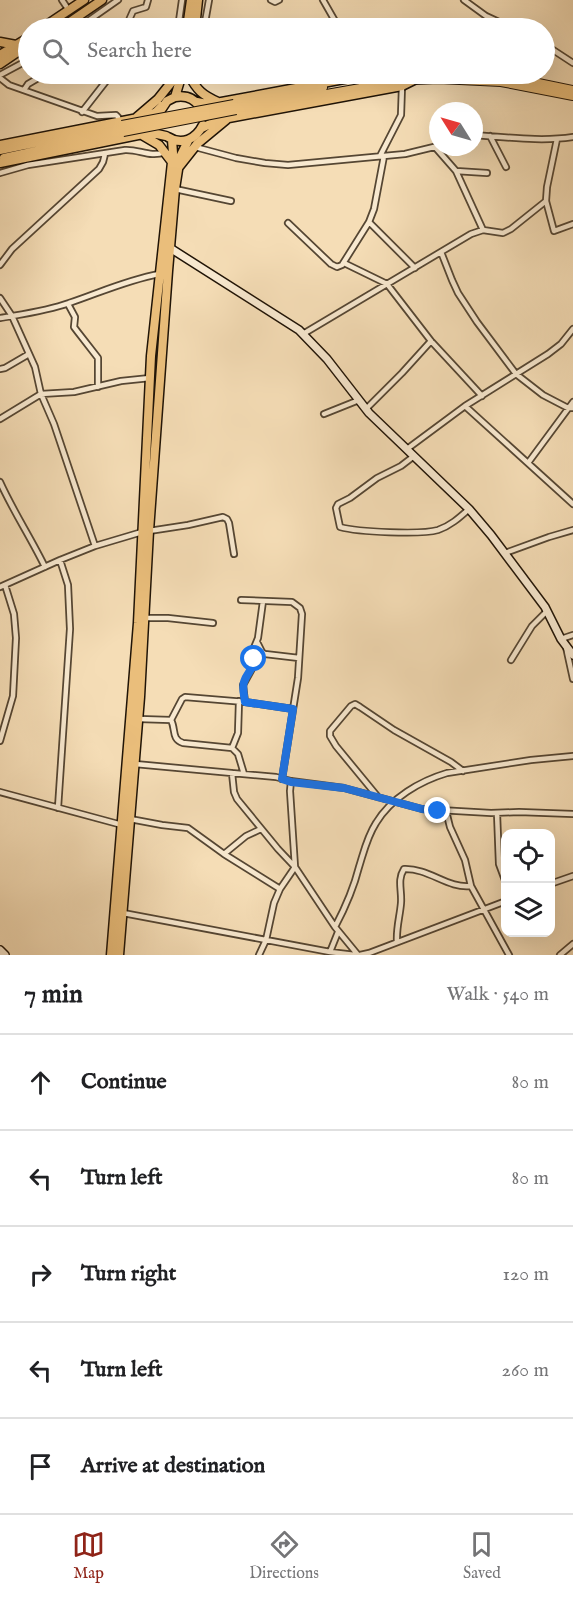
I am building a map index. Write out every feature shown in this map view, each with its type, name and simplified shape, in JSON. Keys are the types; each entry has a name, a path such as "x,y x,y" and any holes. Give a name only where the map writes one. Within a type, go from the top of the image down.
{"highway":[{"path":"47,18 64,3 75,0"},
{"path":"57,18 84,0"},
{"path":"189,18 191,0"},
{"path":"196,18 198,0"},
{"path":"73,18 99,4"},
{"path":"77,18 99,4"},
{"path":"0,42 17,45"},
{"path":"1,52 17,45"},
{"path":"0,64 18,52"},
{"path":"0,147 121,126 136,118 174,84"},
{"path":"175,97 180,84"},
{"path":"186,84 193,100 204,116 202,128"},
{"path":"193,84 201,93 219,102"},
{"path":"136,118 152,114 166,101 175,97 207,104 315,84"},
{"path":"191,144 202,128 212,122 406,84"},
{"path":"111,955 141,618 146,531 175,189 173,147 160,128 159,113 162,106"},
{"path":"146,531 150,378 159,274 175,165 181,152 228,118"},
{"path":"0,161 152,134 191,144"},
{"path":"141,135 154,141 175,165"},
{"path":"119,955 139,718 141,618"}],"main road":[{"path":"235,107 341,84"},
{"path":"0,161 121,126 387,84"},
{"path":"511,84 573,96"},
{"path":"544,84 573,90"}],"street":[{"path":"87,18 99,4 118,0"},
{"path":"130,18 133,11 146,7 148,0"},
{"path":"179,18 182,0"},
{"path":"206,18 209,0"},
{"path":"271,0 275,2 279,0"},
{"path":"323,0 333,18"},
{"path":"464,0 490,18"},
{"path":"555,51 573,63"},
{"path":"18,66 0,76 9,85 82,112 97,116 114,114 118,117 121,126"},
{"path":"24,90 28,84"},
{"path":"82,112 104,84"},
{"path":"288,223 331,264 337,267 344,263 369,222 374,209 382,156 401,115 402,86"},
{"path":"483,136 557,139 573,137"},
{"path":"490,136 506,167"},
{"path":"557,139 546,201 554,231 573,224"},
{"path":"191,144 236,158 288,165 411,153 429,148"},
{"path":"0,173 36,164 132,149 156,155 165,152"},
{"path":"0,265 12,249 99,169 105,154"},
{"path":"444,156 456,171 483,230"},
{"path":"456,171 487,173"},
{"path":"175,189 231,201"},
{"path":"303,334 471,234 483,230 503,233 510,230 546,201"},
{"path":"369,222 415,268"},
{"path":"170,248 303,334 327,359 366,409 469,509 547,610 561,639 573,656"},
{"path":"441,252 458,293 516,374 543,395 571,408"},
{"path":"344,263 387,284 431,340 482,396"},
{"path":"0,318 68,304 108,288 159,274"},
{"path":"0,298 12,316 35,368 41,394 54,424 95,546"},
{"path":"68,304 75,317 77,331 98,358 98,387"},
{"path":"407,449 465,406 554,349 573,329"},
{"path":"366,409 431,340"},
{"path":"0,369 29,354"},
{"path":"0,419 41,394 74,392 121,381 150,378"},
{"path":"324,414 359,400"},
{"path":"528,463 571,408 573,402"},
{"path":"465,406 573,504"},
{"path":"414,456 338,504 336,508 340,526 395,532 427,532 439,530 457,520 469,509"},
{"path":"0,482 10,505 32,540 45,567"},
{"path":"0,741 13,696 16,638 14,614 3,586 95,546 146,531 223,517 229,523 234,554"},
{"path":"505,553 573,530"},
{"path":"58,808 70,629 68,585 60,560"},
{"path":"241,600 292,602 300,608 302,614 298,678 282,779"},
{"path":"232,748 238,733 243,685 254,665 254,650 263,601"},
{"path":"511,660 532,626 547,610"},
{"path":"141,618 168,618 213,623"},
{"path":"561,639 573,635"},
{"path":"257,642 265,654 299,658"},
{"path":"566,647 573,679"},
{"path":"171,720 178,704 185,697 242,701 293,709"},
{"path":"378,797 330,736 330,731 355,704 463,771"},
{"path":"139,718 171,720"},
{"path":"171,720 174,724 174,736 180,742 232,748 238,754 244,774"},
{"path":"327,953 370,834 380,817 412,788 437,777 463,771 573,756"},
{"path":"135,764 244,774 344,788 422,809 573,814"},
{"path":"232,773 237,799 295,867 336,930 358,955"},
{"path":"259,955 266,940 274,903 295,867 291,782"},
{"path":"0,792 122,825"},
{"path":"446,811 450,827 465,860 471,886 509,955"},
{"path":"497,813 501,869"},
{"path":"130,819 188,828 280,890"},
{"path":"224,854 261,829"},
{"path":"397,942 396,933 401,901 399,881 404,868 432,874 456,886 471,886"},
{"path":"553,883 573,876"},
{"path":"123,913 327,953 358,955 369,954 501,903"},
{"path":"560,955 573,944"},
{"path":"0,950 5,955"}],"route":[{"path":"254,659 254,665 243,682 245,702 293,709 282,779 344,788 422,809 438,811"}]}
